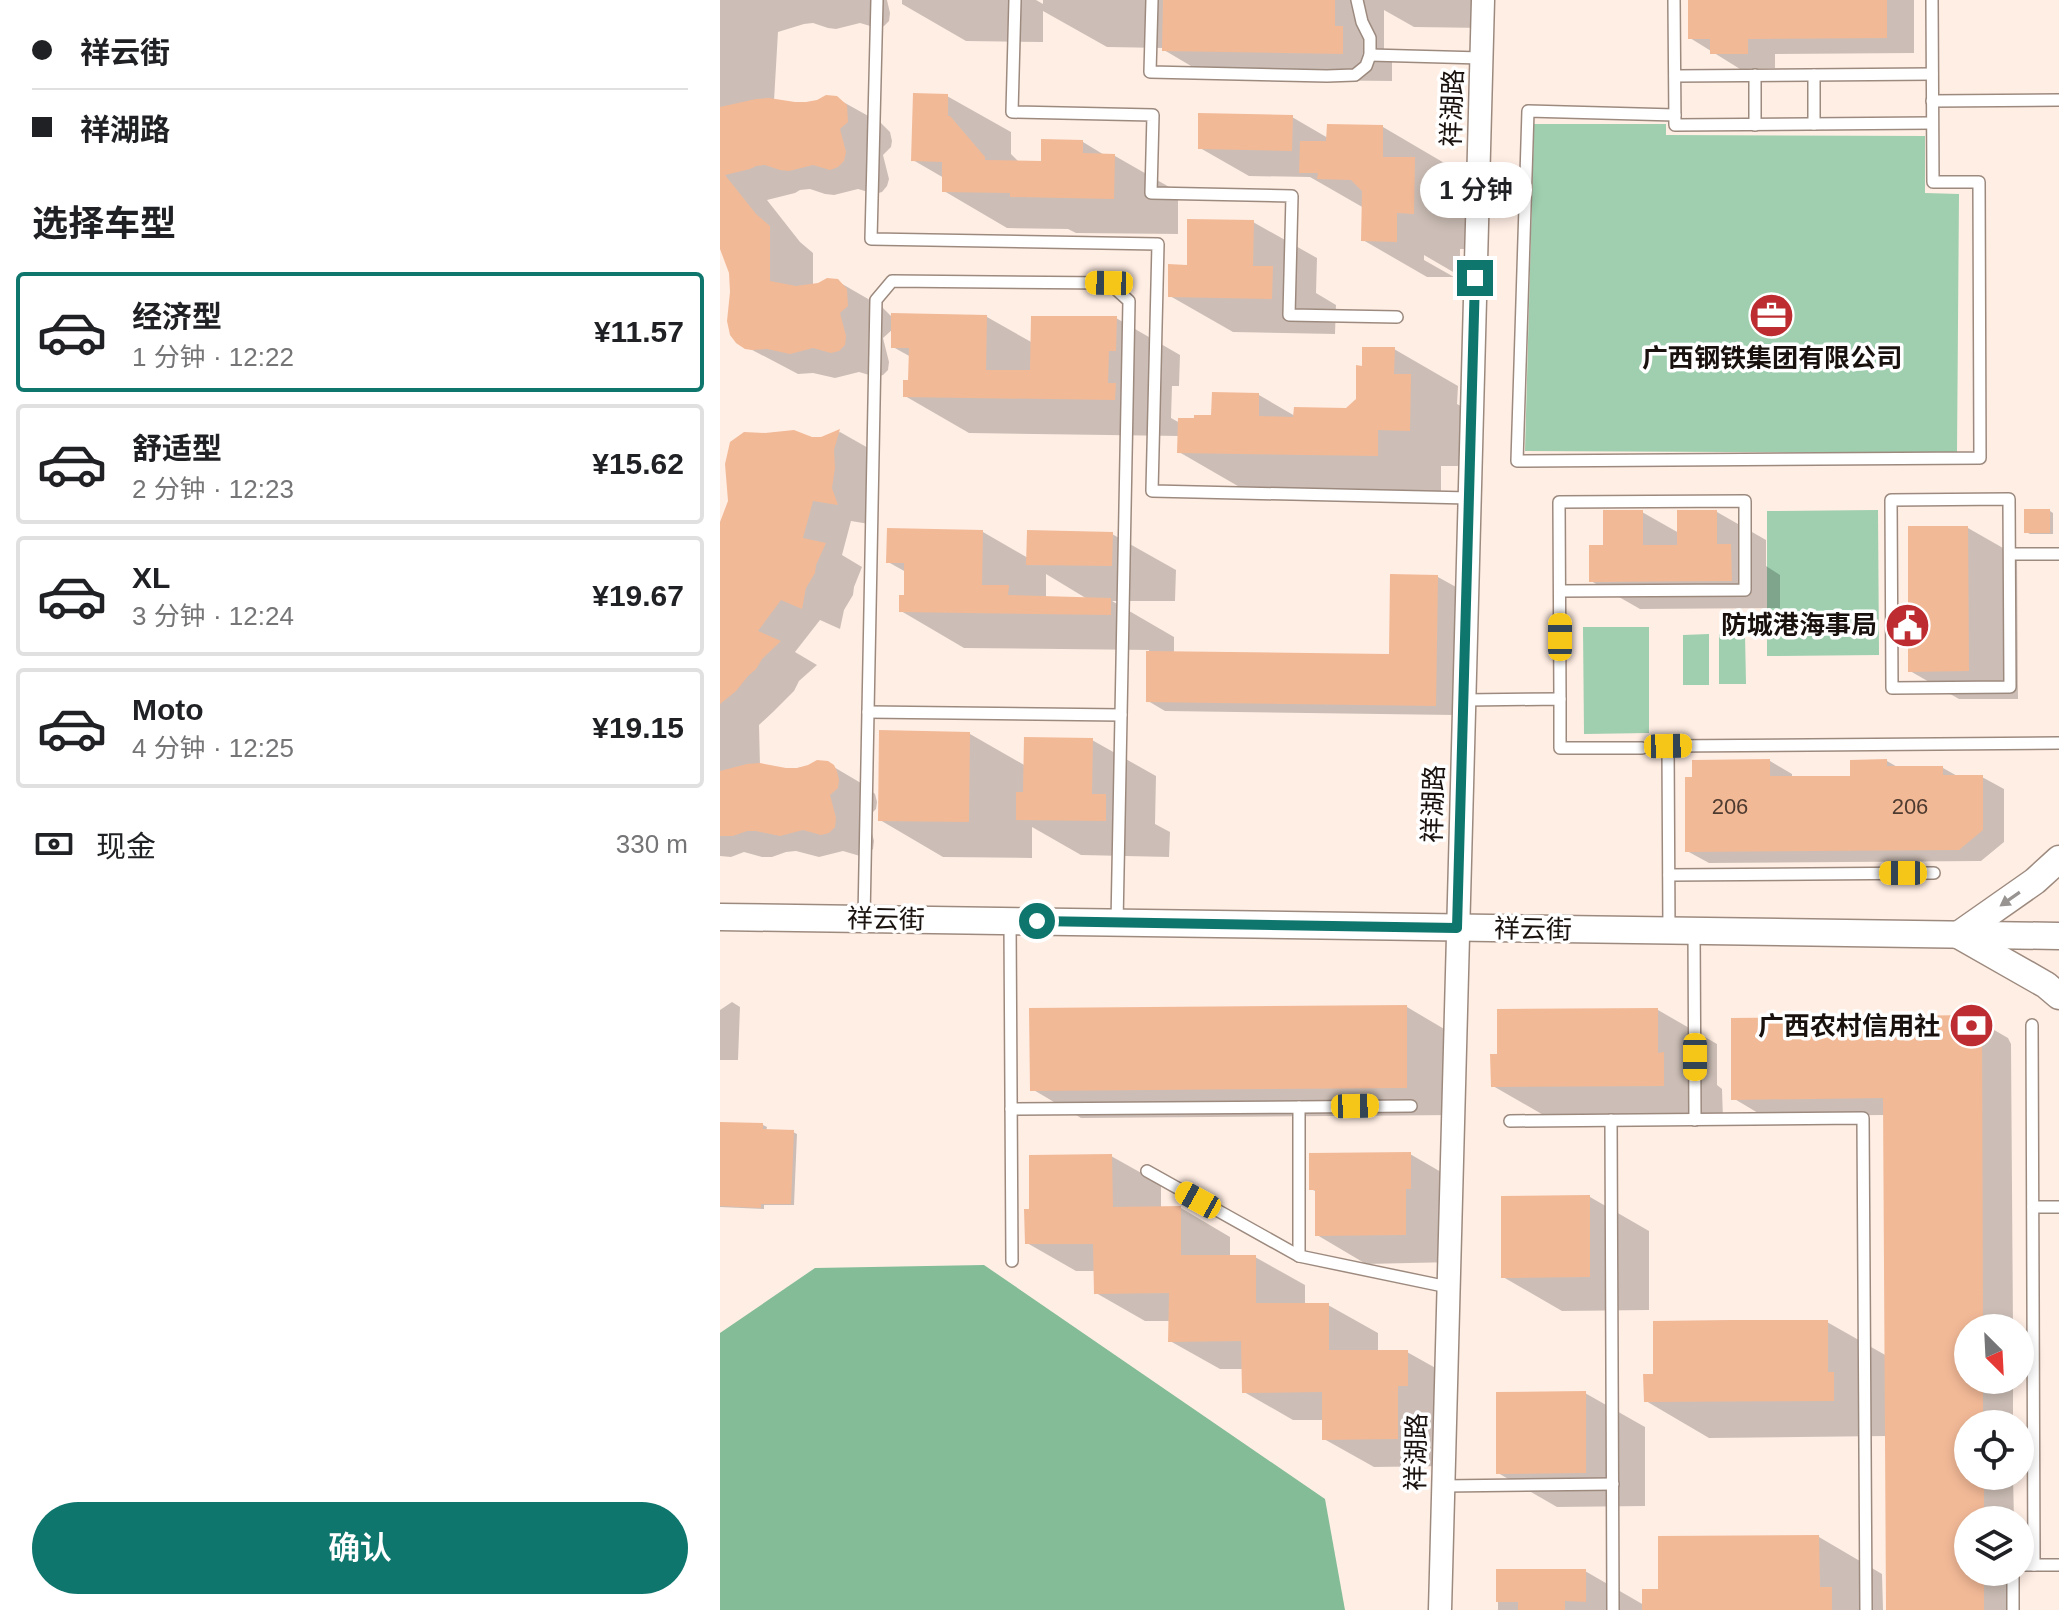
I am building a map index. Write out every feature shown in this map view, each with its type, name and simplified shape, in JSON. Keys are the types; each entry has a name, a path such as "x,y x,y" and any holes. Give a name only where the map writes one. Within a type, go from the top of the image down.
{"street":[{"name":"祥湖路","path":"1440,1610 1483,0"},
{"path":"2059,859 2035,881 1958,935 2046,985 2059,996"},
{"name":"祥云街","path":"720,917 2059,936"}],"lane":[{"path":"877,0 871,239 1158,244 1152,491 1469,498"},
{"path":"1015,0 1012,112 1153,115 1151,193 1292,196 1289,315 1397,317"},
{"path":"1152,0 1150,72 1355,75 1366,66 1370,55 1370,38 1357,0"},
{"path":"1674,0 1675,125 1932,123"},
{"path":"1675,115 1528,111 1517,461 1980,458 1979,182 1933,182 1932,0"},
{"path":"1370,55 1481,58"},
{"path":"1675,76 1932,74"},
{"path":"1755,75 1755,125"},
{"path":"1814,75 1814,124"},
{"path":"1932,101 2059,100"},
{"path":"864,919 876,300 892,281 1109,283 1129,301 1117,923"},
{"path":"2009,499 2010,554 2010,687 1892,688 1891,500 2009,499"},
{"path":"1560,591 1745,590 1745,501 1559,502 1560,748 1642,748"},
{"path":"2010,554 2059,554"},
{"path":"1464,700 1560,699"},
{"path":"868,712 1121,715"},
{"path":"1695,1120 1682,931 1669,875 1668,746 2059,743"},
{"path":"1669,875 1934,873"},
{"path":"1010,921 1012,1261"},
{"path":"2032,1025 2034,1506"},
{"path":"1011,1109 1411,1106"},
{"path":"1299,1107 1299,1256"},
{"path":"1510,1121 1863,1118 1866,1610"},
{"path":"1611,1120 1613,1610"},
{"path":"1147,1171 1299,1256 1448,1287"},
{"path":"2033,1207 2059,1207"},
{"path":"1443,1486 1613,1484"},
{"path":"2034,1565 2059,1565"},
{"path":"2013,1586 2013,1610"}],"green space":[{"path":"1534,124 1666,124 1666,135 1925,136 1925,193 1959,194 1957,453 1525,451"},
{"path":"1878,510 1879,655 1767,656 1767,511"},
{"path":"1583,627 1649,627 1649,733 1584,734"},
{"path":"1709,634 1709,685 1683,685 1683,635"},
{"path":"1719,634 1745,634 1746,684 1719,684"},
{"path":"984,1265 1325,1499 1345,1610 720,1610 720,1333 815,1268"}],"building":[{"path":"1163,0 1335,0 1335,26 1343,26 1343,54 1162,51"},
{"path":"1688,0 1887,0 1887,38 1748,39 1748,54 1710,54 1710,39 1688,39"},
{"path":"913,93 948,94 948,116 985,160 1041,161 1041,139 1083,140 1083,153 1115,154 1114,199 942,192 942,162 911,161"},
{"path":"826,95 837,96 847,105 848,122 840,129 846,152 844,161 838,167 830,170 813,165 789,171 765,165 725,175 756,214 770,226 770,281 796,286 818,283 827,278 838,279 847,289 848,306 840,313 845,345 831,353 813,348 790,354 767,349 745,349 730,335 727,321 729,273 720,249 720,107 769,98 806,102"},
{"path":"1198,113 1293,115 1292,151 1198,149"},
{"path":"1327,124 1383,125 1383,157 1415,157 1414,214 1397,213 1397,242 1361,241 1362,191 1351,180 1317,179 1318,173 1299,173 1300,141 1326,141"},
{"path":"1187,219 1254,220 1253,266 1273,266 1272,299 1168,297 1168,264 1187,265"},
{"path":"891,313 987,315 986,370 1030,370 1031,316 1117,316 1116,351 1109,351 1108,383 1116,383 1115,400 903,397 903,380 908,380 909,348 891,348"},
{"path":"1362,347 1395,347 1394,374 1411,374 1410,431 1378,430 1378,456 1177,453 1178,418 1211,415 1212,392 1259,393 1259,416 1293,417 1294,407 1346,408 1356,399 1356,365 1362,366"},
{"path":"840,429 834,450 832,488 838,505 813,501 803,538 826,543 806,588 802,609 781,600 758,631 781,641 736,691 720,704 720,522 728,501 725,464 730,442 744,432 794,430 821,437"},
{"path":"2024,509 2050,509 2050,533 2024,533"},
{"path":"1603,510 1643,510 1643,545 1677,545 1677,510 1717,510 1717,544 1731,544 1732,581 1589,582 1589,545 1603,545"},
{"path":"1908,526 1968,526 1969,671 1908,672"},
{"path":"887,528 983,530 982,585 1009,585 1008,595 1111,598 1111,615 899,612 899,595 904,595 904,563 886,563"},
{"path":"1027,530 1113,532 1112,566 1026,565"},
{"path":"1390,574 1438,575 1436,706 1146,702 1146,651 1389,654"},
{"path":"879,730 970,732 969,822 878,821"},
{"path":"1024,737 1093,738 1092,794 1106,794 1106,821 1016,820 1016,792 1023,792"},
{"path":"1770,759 1770,776 1850,776 1850,760 1887,759 1887,766 1943,766 1943,775 1983,775 1983,830 1959,850 1685,852 1685,777 1692,777 1692,760"},
{"path":"817,760 834,765 839,780 838,788 830,795 836,818 835,827 829,833 821,835 803,830 780,836 747,831 720,836 720,771 760,763 797,768"},
{"path":"1407,1005 1407,1088 1030,1091 1029,1008"},
{"path":"1658,1008 1658,1053 1664,1052 1664,1086 1491,1087 1490,1054 1497,1054 1497,1009"},
{"path":"1971,1015 1978,1018 1982,1025 1983,1314 1954,1314 1954,1394 1983,1394 1983,1410 1954,1410 1954,1490 1984,1490 1984,1506 1954,1506 1954,1586 1984,1586 1984,1610 1886,1610 1883,1098 1731,1100 1731,1018"},
{"path":"720,1122 763,1123 763,1129 794,1130 791,1204 761,1204 761,1208 720,1206"},
{"path":"1411,1152 1411,1189 1406,1189 1406,1235 1315,1236 1315,1190 1309,1190 1309,1153"},
{"path":"1112,1154 1113,1207 1181,1206 1181,1255 1256,1255 1256,1303 1329,1303 1329,1350 1408,1350 1408,1386 1398,1386 1398,1439 1322,1440 1322,1392 1242,1393 1241,1341 1168,1342 1169,1293 1094,1294 1093,1244 1025,1244 1024,1209 1029,1209 1029,1155"},
{"path":"1590,1195 1590,1277 1501,1278 1501,1196"},
{"path":"1828,1320 1828,1372 1834,1372 1834,1401 1644,1402 1643,1374 1653,1374 1653,1321"},
{"path":"1586,1391 1586,1473 1496,1474 1496,1392"},
{"path":"1819,1535 1820,1587 1832,1587 1832,1610 1642,1610 1642,1589 1658,1589 1658,1536"},
{"path":"1496,1569 1586,1569 1586,1602 1565,1601 1565,1610 1518,1610 1518,1602 1496,1602"}],"place":[{"name":"广西钢铁集团有限公司","path":"1772,315"},
{"name":"防城港海事局","path":"1908,625"},
{"name":"广西农村信用社","path":"1971,1026"}],"route":[{"path":"1037,921 1457,928 1475,278"}]}
